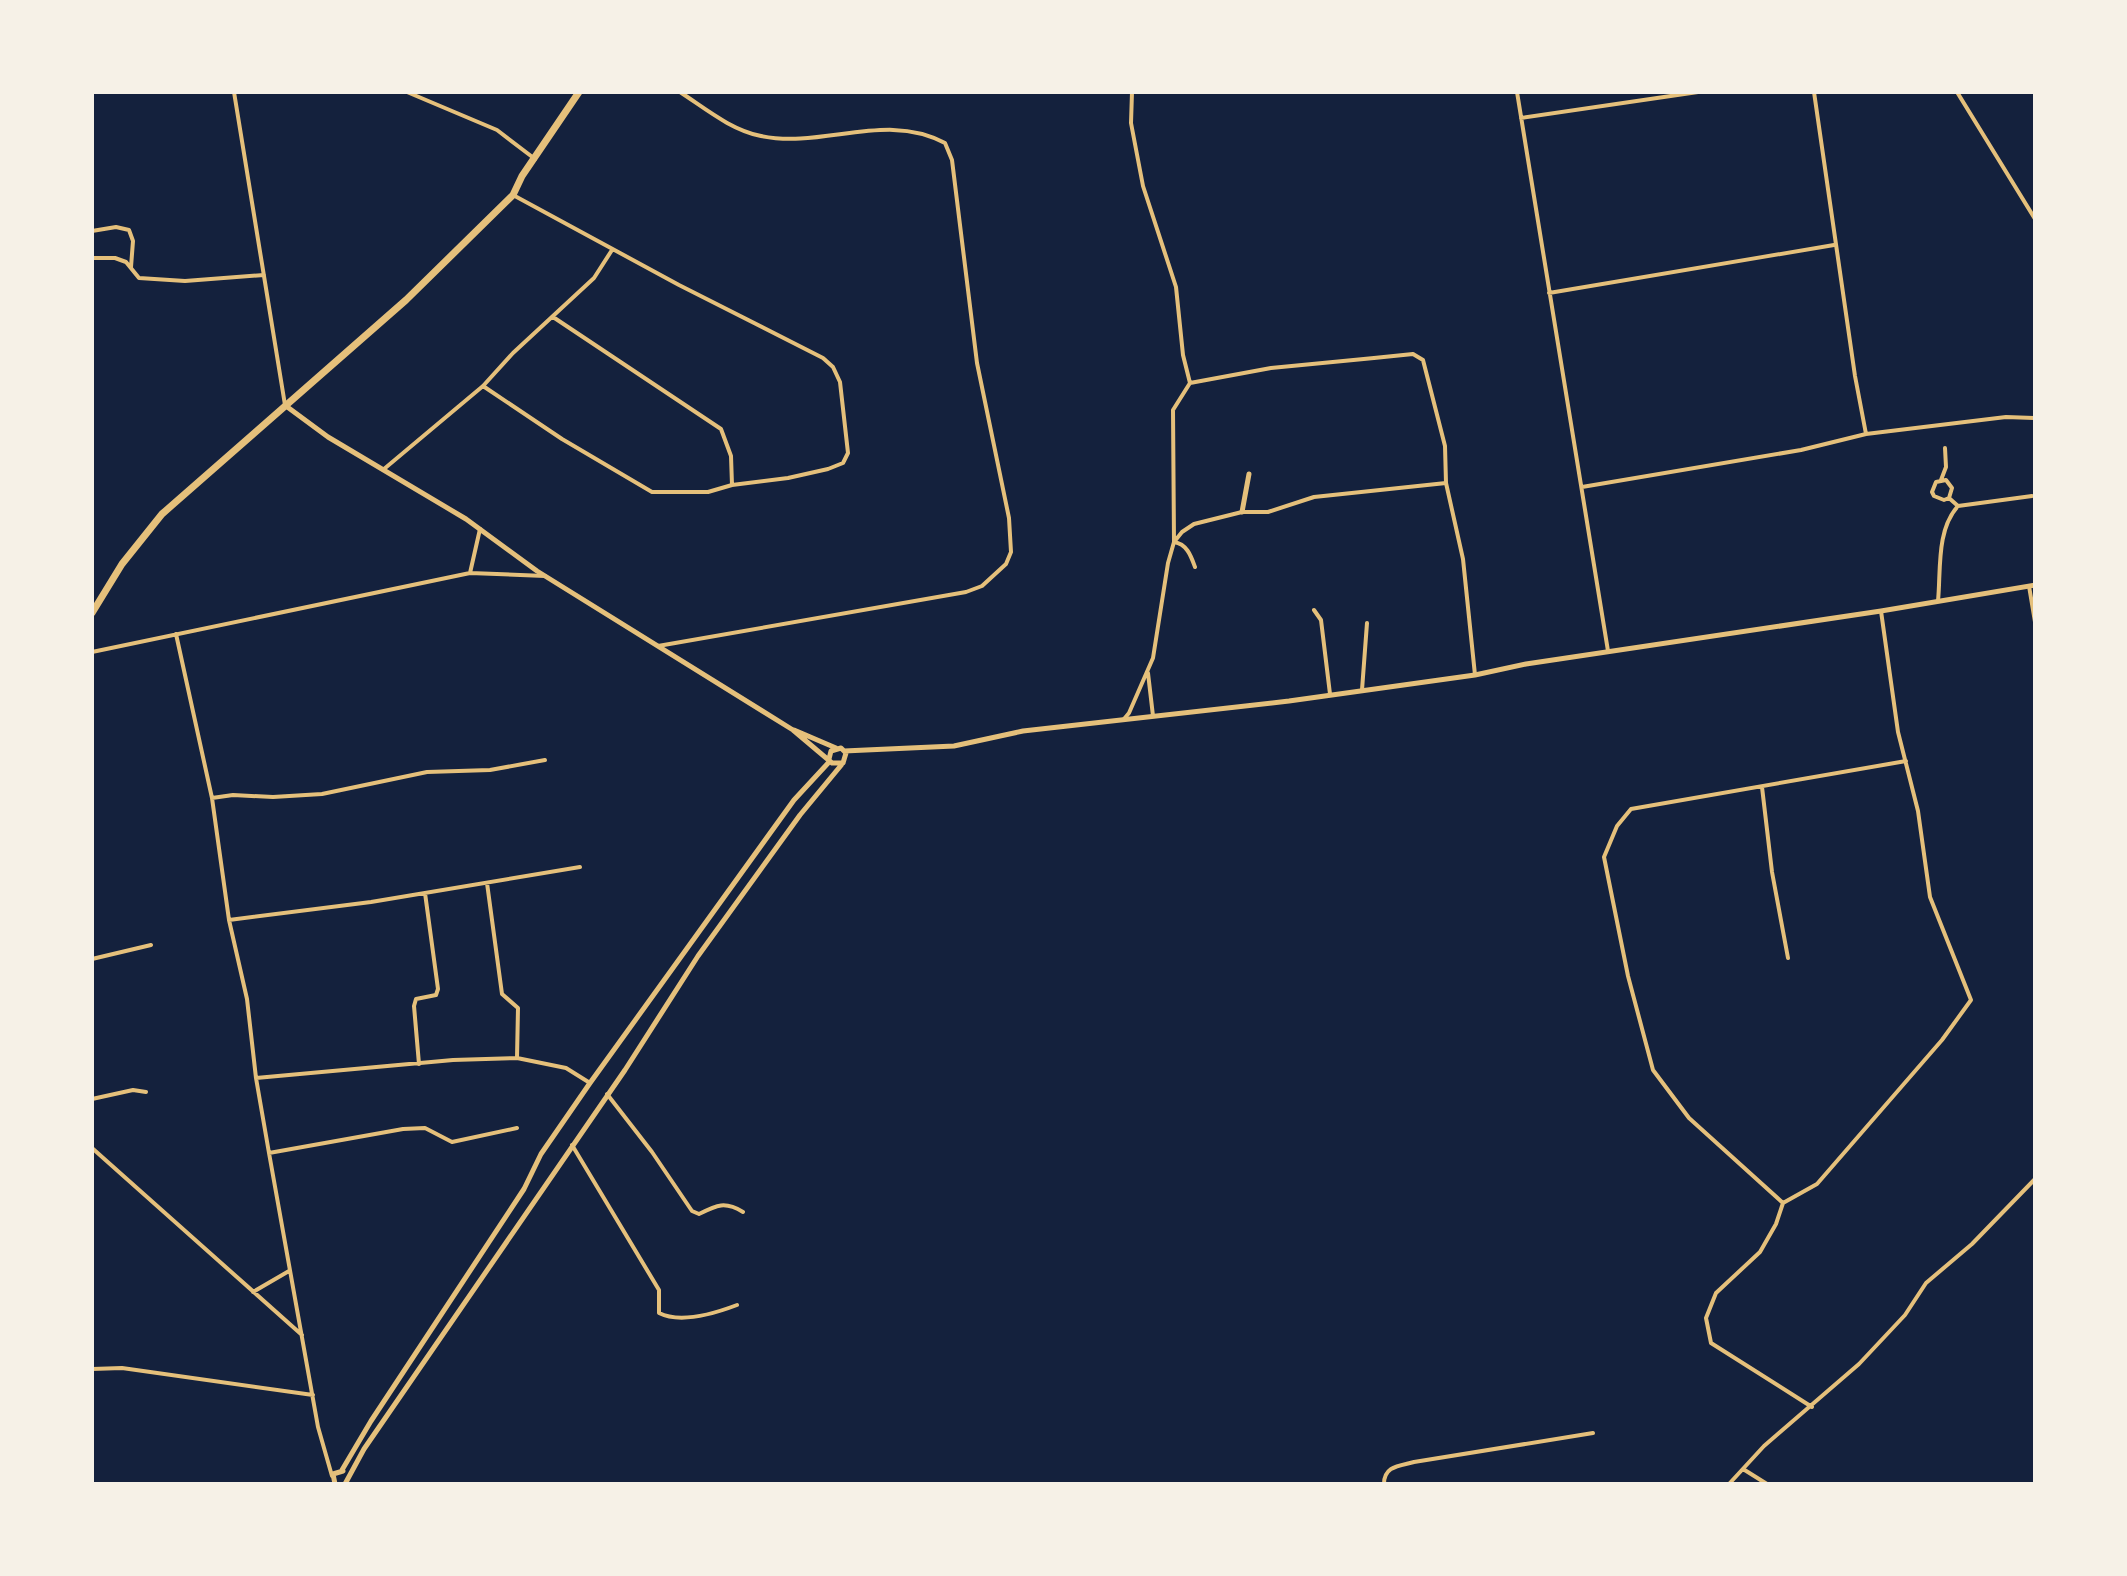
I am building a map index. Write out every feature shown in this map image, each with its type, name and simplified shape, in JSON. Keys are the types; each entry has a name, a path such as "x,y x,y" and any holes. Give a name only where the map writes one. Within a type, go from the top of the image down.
{"main road":[{"path":"92,613 122,564 162,514 406,300 513,195 579,92"}],"street":[{"path":"234,92 286,406 328,437 480,529 537,571 793,730 844,751 954,746 1023,731 1153,718 1475,675 1608,651 1881,611 2032,585 2035,622"},
{"path":"407,92 497,130 535,159"},
{"path":"658,646 966,592 982,586 1006,564 1011,552 1009,518 977,363 952,160 945,143 927,133 893,129 789,138 763,137 735,128 680,92"},
{"path":"1123,720 1153,658 1174,542 1173,410 1190,383 1183,355 1176,287 1143,186 1131,123 1132,92"},
{"path":"1517,92 1608,651"},
{"path":"1521,118 1698,92"},
{"path":"1814,92 1866,434"},
{"path":"1957,92 2035,219"},
{"path":"483,386 562,439 652,492 708,492 732,485 801,475 843,463 848,453 837,372 823,358 513,195"},
{"path":"92,231 116,227 129,230 133,241 131,267"},
{"path":"1549,293 1835,245"},
{"path":"384,469 483,386 513,353 594,278 613,250"},
{"path":"92,258 115,258 131,267 139,278 185,281 264,275"},
{"path":"553,317 721,429 731,456 732,485"},
{"path":"1190,383 1271,368 1413,354 1423,360 1445,446 1446,483 1463,559 1475,675"},
{"path":"1582,487 1801,450 1866,434 2006,417 2035,418"},
{"path":"1941,480 1946,467 1945,448"},
{"path":"1242,512 1249,474"},
{"path":"1946,480 1952,488 1949,498 1938,500 1932,492 1936,482 1946,480"},
{"path":"1174,542 1182,532 1202,521 1242,512 1268,512 1314,497 1446,483"},
{"path":"1949,498 1958,506 2032,496"},
{"path":"1938,601 1946,527 1958,506"},
{"path":"470,573 480,529"},
{"path":"1174,542 1189,551 1195,567"},
{"path":"92,652 470,573 548,576"},
{"path":"1314,610 1321,620 1330,694"},
{"path":"1812,1407 1711,1343 1706,1318 1716,1293 1760,1252 1776,1224 1783,1203 1817,1184 1942,1040 1971,1000 1930,897 1922,836 1898,732 1881,611"},
{"path":"1362,690 1367,623"},
{"path":"176,634 212,798 229,920 247,999 269,1153 318,1427 333,1481"},
{"path":"1147,671 1153,718"},
{"path":"793,730 836,765 843,763"},
{"path":"830,760 829,753 836,748"},
{"path":"346,1482 364,1449 661,1016 698,956 800,815 843,763 846,756 844,751"},
{"path":"212,798 322,794 427,772 490,770 545,760"},
{"path":"333,1481 335,1472 342,1470 524,1189 541,1154 794,800 830,760"},
{"path":"1783,1203 1689,1118 1653,1070 1628,976 1604,857 1617,826 1631,809 1906,761"},
{"path":"1762,787 1772,872 1788,958"},
{"path":"229,920 425,893 580,867"},
{"path":"487,883 502,994 518,1008 517,1058"},
{"path":"419,1064 414,1006 416,999 436,995 438,989 425,893"},
{"path":"92,959 151,945"},
{"path":"256,1078 517,1058 566,1068 590,1083"},
{"path":"92,1099 133,1090 146,1092"},
{"path":"606,1094 695,1214 721,1203 743,1212"},
{"path":"269,1153 403,1129 425,1128 452,1142 517,1128"},
{"path":"572,1145 659,1290 659,1313 667,1318 705,1315 737,1305"},
{"path":"93,1150 302,1335"},
{"path":"1729,1484 1764,1446 1859,1364 1905,1315 1926,1283 1972,1244 2035,1179"},
{"path":"253,1292 290,1271"},
{"path":"92,1369 122,1368 313,1395"},
{"path":"1384,1484 1388,1469 1414,1462 1593,1433"},
{"path":"1743,1469 1767,1484"},
{"path":"342,1470 346,1482"}]}
